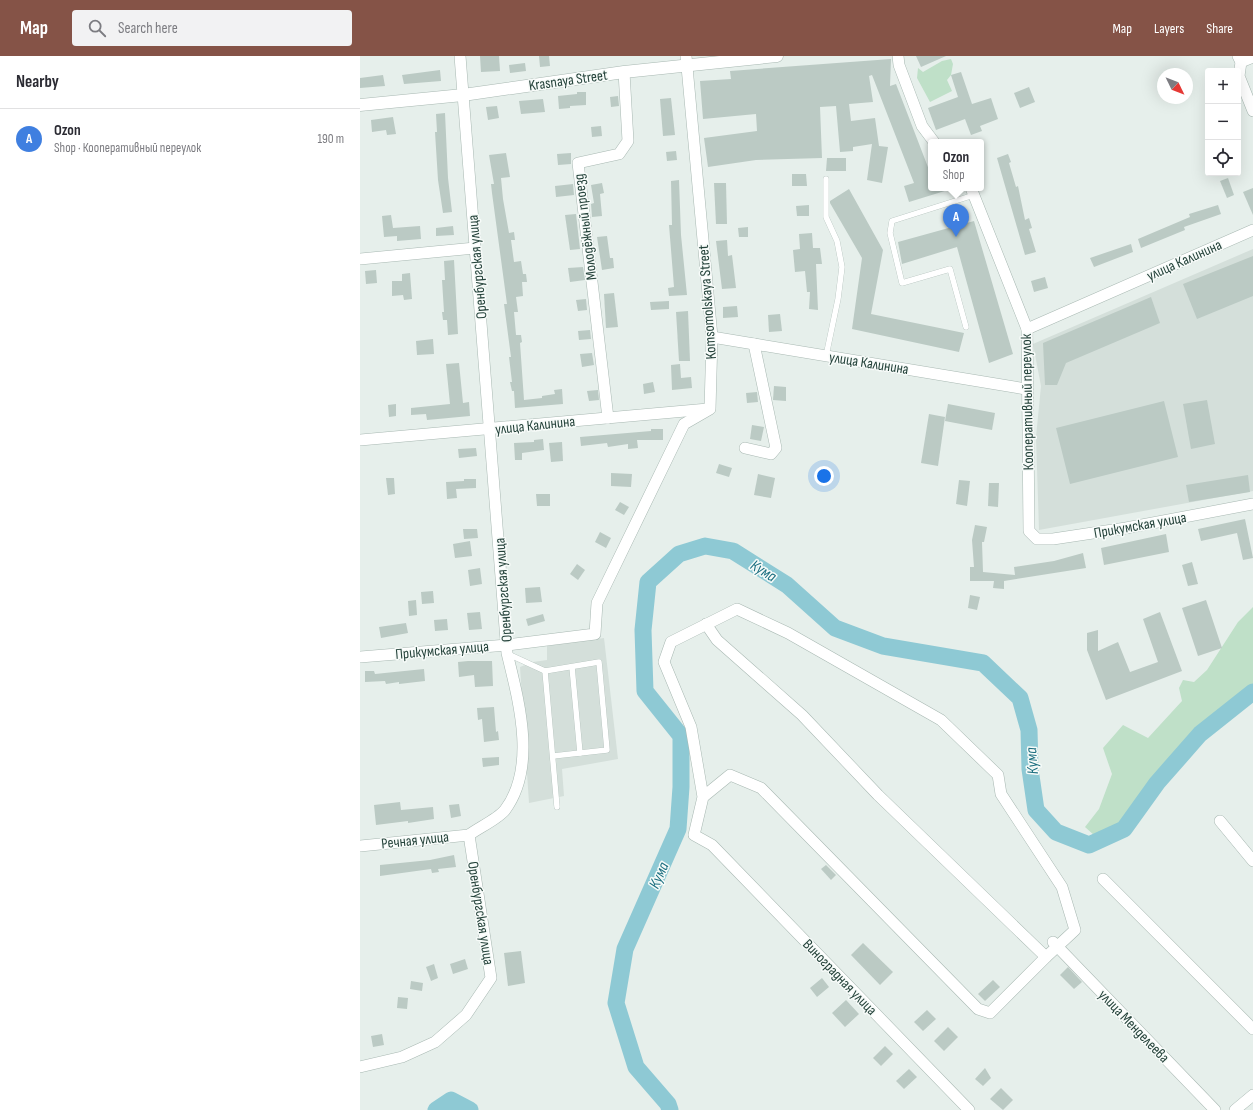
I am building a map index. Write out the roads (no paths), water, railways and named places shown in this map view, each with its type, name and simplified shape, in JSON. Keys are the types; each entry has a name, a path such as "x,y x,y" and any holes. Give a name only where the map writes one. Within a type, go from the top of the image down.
{"street":[{"name":"Оренбургская улица","path":"360,1067 402,1057 435,1042 466,1015 491,978 469,835 504,812 519,786 524,754 516,690 507,649 491,429 460,56"},
{"name":"Krasnaya Street","path":"360,105 463,95 624,72 686,61 776,56"},
{"path":"898,56 899,65 922,126 932,139"},
{"path":"1253,57 1239,59 1240,76 1253,111"},
{"name":"Komsomolskaya Street","path":"686,61 712,337 710,409"},
{"name":"Молодёжный проезд","path":"608,418 578,163 619,154 628,141 624,72"},
{"name":"Кооперативный переулок","path":"973,192 1027,328 1026,389 1029,530"},
{"name":"улица Калинина","path":"1027,328 1253,230"},
{"path":"360,259 475,248"},
{"name":"улица Калинина","path":"712,337 1026,389"},
{"path":"745,448 771,454 776,448 754,344"},
{"name":"улица Калинина","path":"360,440 710,409"},
{"name":"Прикумская улица","path":"360,657 507,649 595,634 597,603 684,424 710,409"},
{"name":"Прикумская улица","path":"1029,530 1037,539 1053,539 1126,528 1253,504"},
{"path":"737,609 788,633 941,720 998,775 1000,794 1062,887 1075,930 1055,945 990,1013 978,1009 761,788 730,775 703,797 691,727 664,662 671,642 706,624 737,609"},
{"path":"706,624 717,640 802,715 878,795 1046,956"},
{"name":"Виноградная улица","path":"703,797 694,835 712,844 969,1110"},
{"path":"1220,821 1253,861"},
{"name":"Речная улица","path":"360,846 469,835"},
{"path":"1103,879 1253,1029"},
{"name":"улица Менделеева","path":"1055,945 1215,1110"},
{"path":"1235,1110 1253,1095"}],"lane":[{"path":"826,179 826,217 837,241 842,267 838,299 826,356"},
{"path":"966,327 950,269 902,283 890,233 892,221 973,192"},
{"path":"507,649 545,671 599,662 607,750 553,756"},
{"path":"572,667 580,753"},
{"path":"545,671 556,807"}],"waterway":[{"name":"Кума","path":"670,1110 668,1104 636,1067 616,1003 625,949 678,829 681,787 681,736 645,691 643,630 648,582 679,554 705,546 733,551 787,585 835,628 883,646 983,663 1020,698 1029,730 1030,769 1036,810 1056,832 1089,845 1124,829 1157,783 1200,734 1253,692"},
{"name":"Кума","path":"436,1110 451,1100 470,1110"}],"place":[{"name":"Ozon","path":"956,237"}]}
